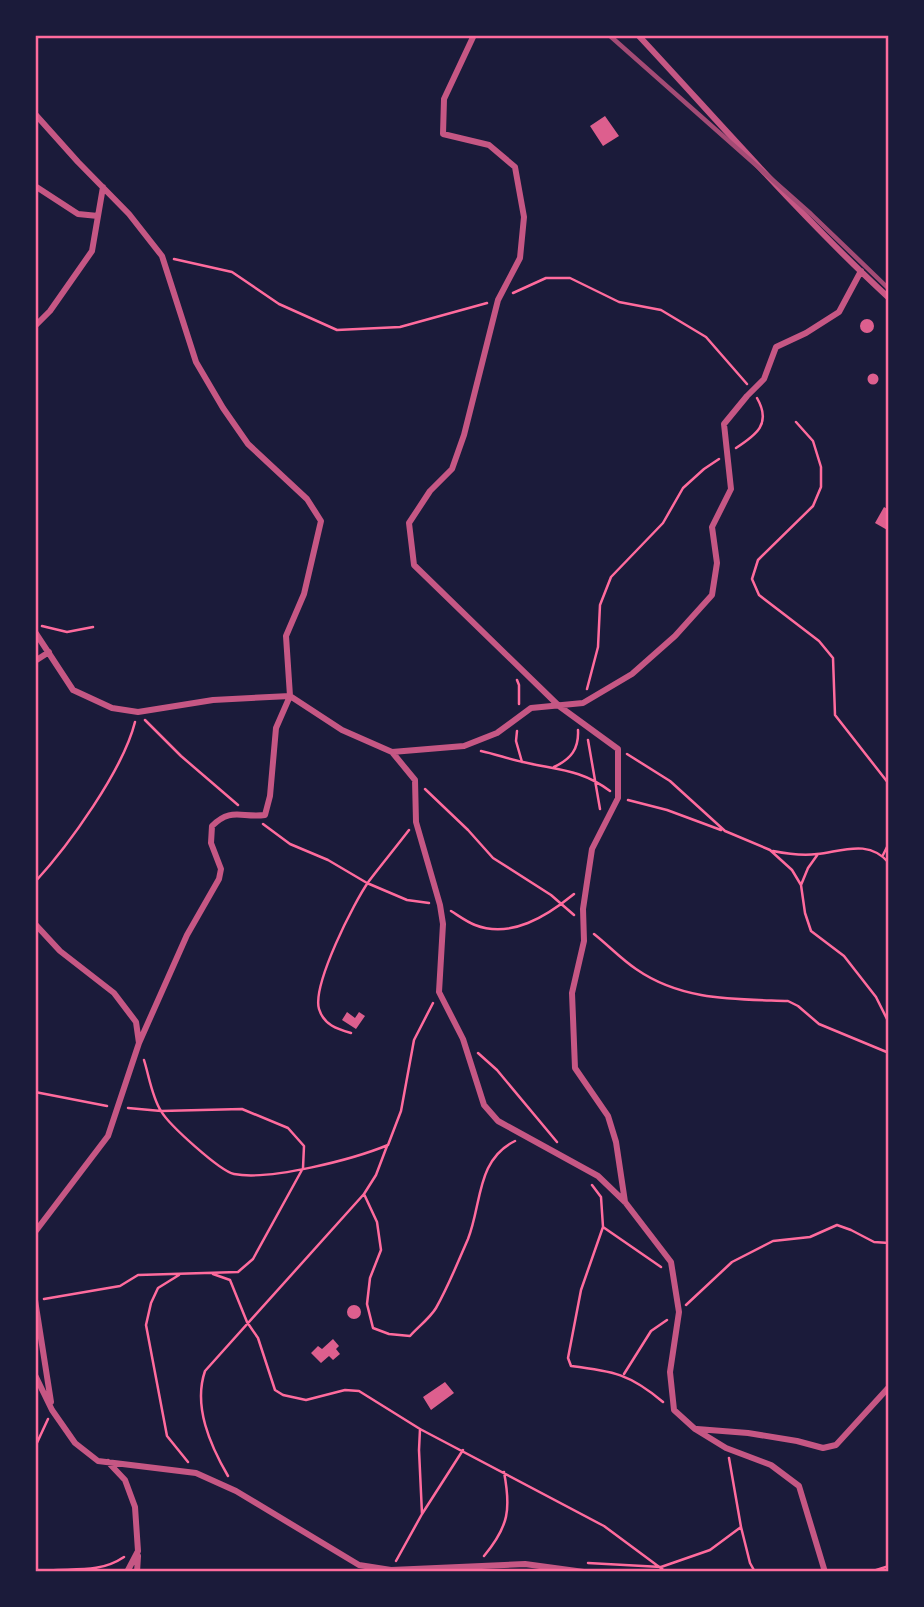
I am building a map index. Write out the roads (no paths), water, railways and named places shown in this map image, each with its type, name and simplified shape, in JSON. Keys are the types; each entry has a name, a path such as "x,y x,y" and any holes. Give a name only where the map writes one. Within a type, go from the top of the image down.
{"street":[{"path":"474,35 444,99 443,134 489,145 515,167 524,218 520,258 498,300 464,435 452,469 430,491 409,523 414,565 559,706 618,749 618,798 592,849 583,909 584,942 572,993 575,1068 608,1116 616,1142 625,1202"},
{"path":"638,35 889,298"},
{"path":"35,114 129,214 162,256 196,362 223,408 248,444 307,499 321,522 304,594 286,636 290,696 276,728 270,796 265,815 223,815 212,826 211,842 220,869 219,879 187,935 139,1043 108,1136 35,1232"},
{"path":"35,186 78,214 98,216"},
{"path":"35,326 50,311 92,251 103,187"},
{"path":"392,752 464,746 496,733 531,708 583,703 632,674 675,636 712,595 717,563 712,527 731,489 724,424 764,379 776,347 806,333 839,312 861,271"},
{"path":"36,628 73,690 112,708 138,712 213,700 290,696 342,730 392,752 415,779 416,822 443,924 439,992 463,1039 484,1105 498,1121 598,1176 625,1202 671,1262 679,1312 670,1372 674,1410 695,1429 726,1448 771,1465 799,1486 825,1572"},
{"path":"35,661 49,652"},
{"path":"35,923 60,951 114,993 136,1022 139,1043"},
{"path":"35,1301 52,1410"},
{"path":"35,1375 52,1410 75,1443 98,1461 196,1473 236,1491 359,1565 390,1571 525,1564 583,1572"},
{"path":"695,1429 748,1433 824,1448 836,1445 889,1387"},
{"path":"108,1462 125,1480 135,1507 137,1572"},
{"path":"127,1572 138,1551"}],"railway":[{"path":"609,35 811,214 889,289"}]}
